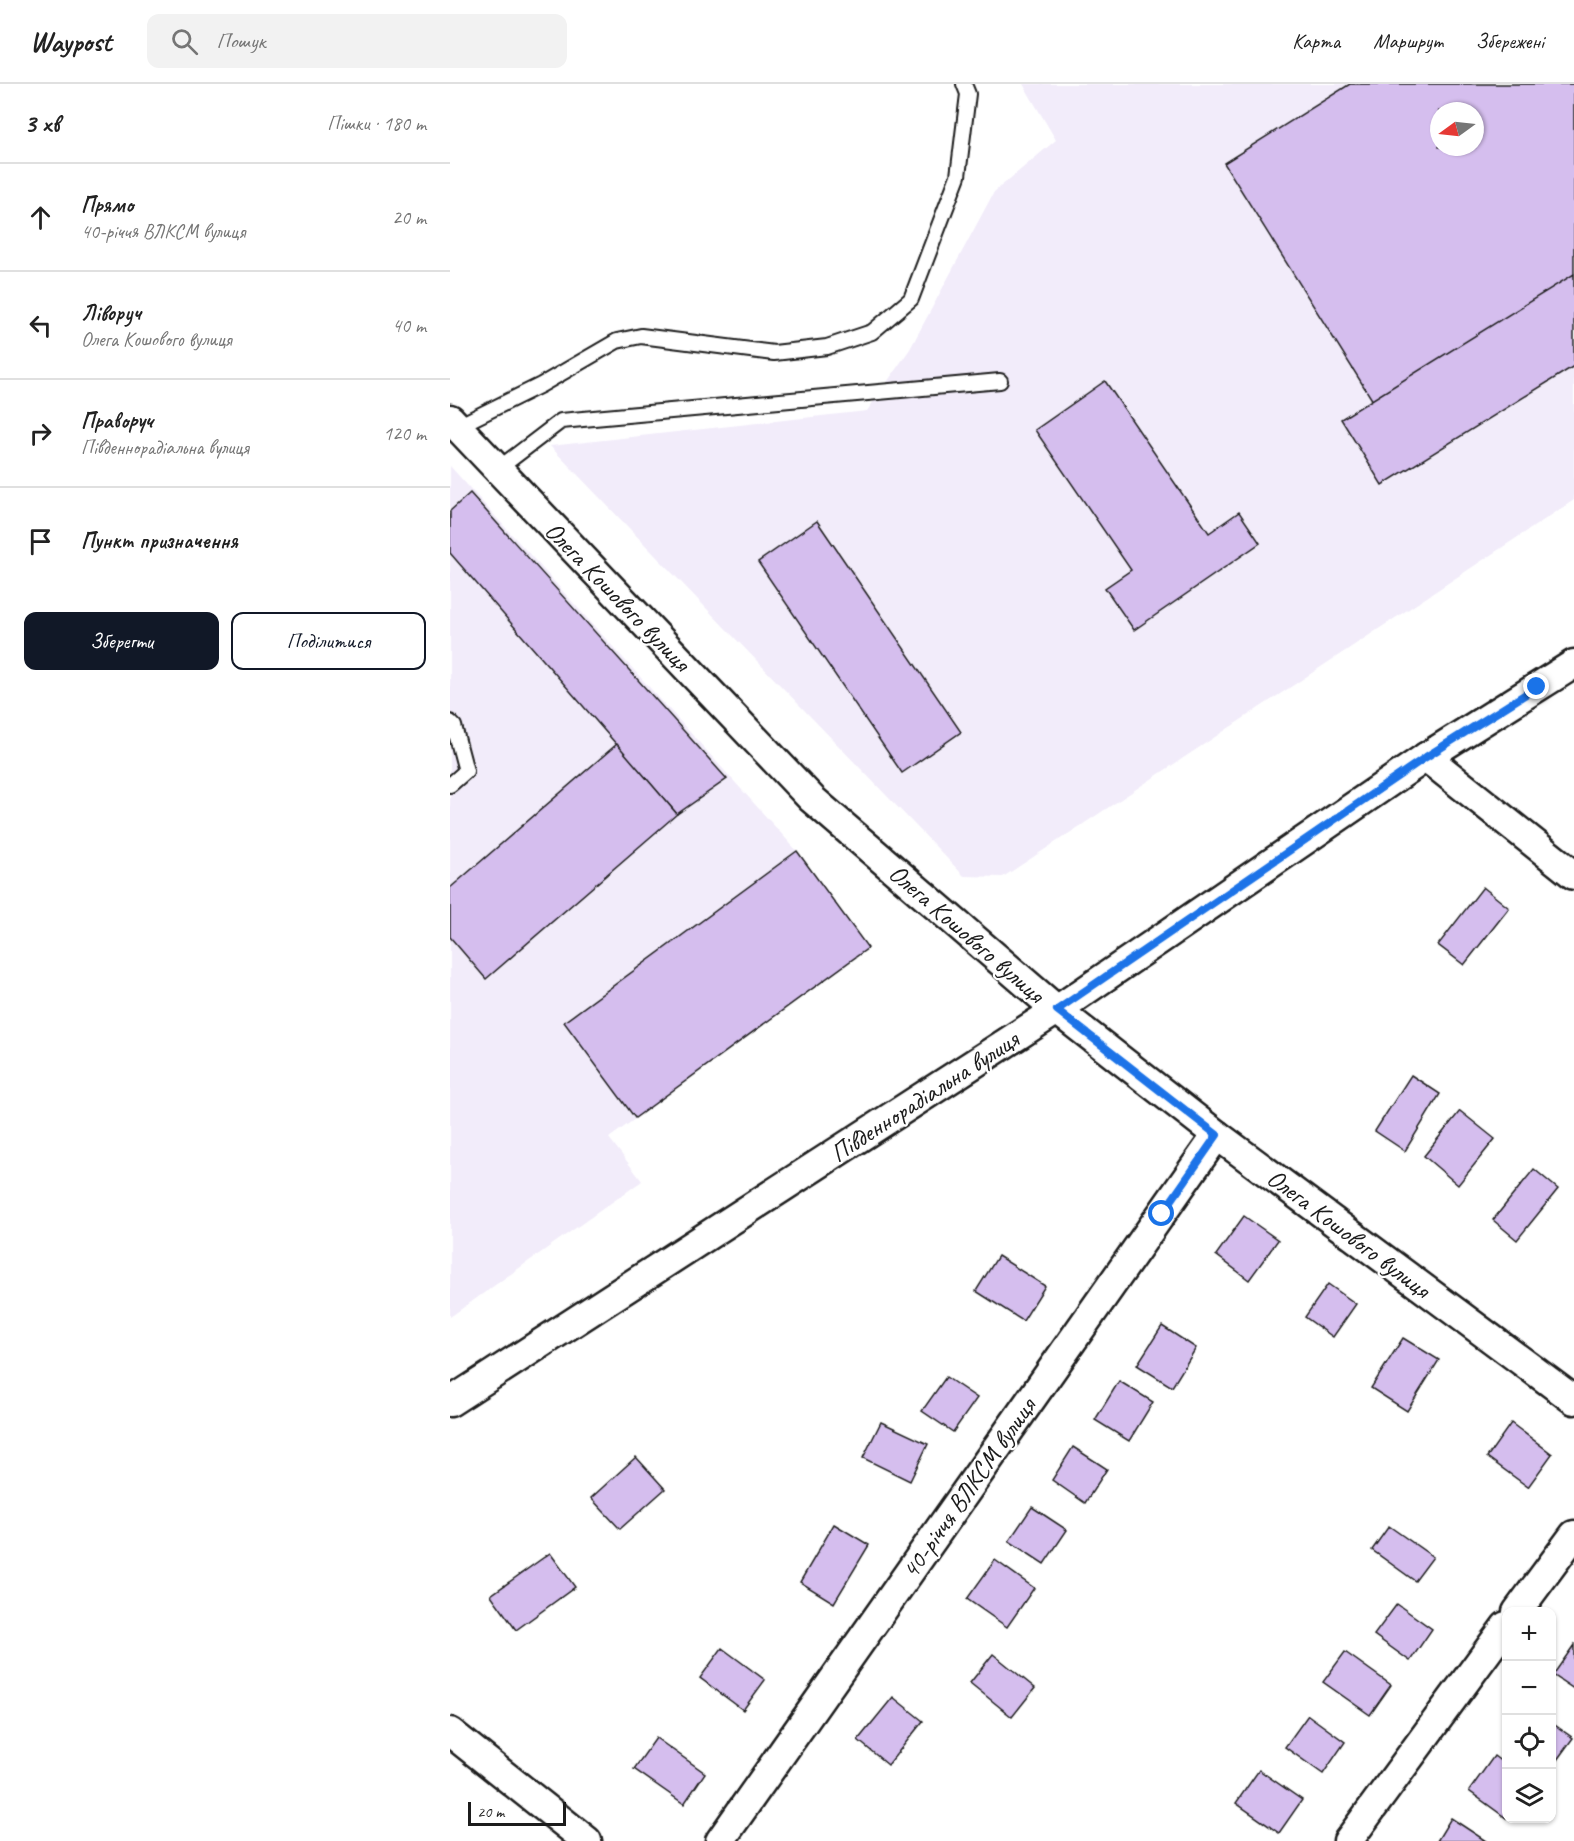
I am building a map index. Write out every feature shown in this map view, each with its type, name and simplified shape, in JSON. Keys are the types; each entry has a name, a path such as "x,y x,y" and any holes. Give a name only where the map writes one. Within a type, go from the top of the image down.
{"street":[{"name":"Олега Кошового вулиця","path":"453,423 812,799 1057,1010 1217,1135 1574,1400"},
{"name":"Південнорадіальна вулиця","path":"450,1402 1057,1010 1426,757 1574,664"},
{"path":"1426,757 1574,875"},
{"name":"40-річчя ВЛКСМ вулиця","path":"720,1841 1217,1135"},
{"path":"1520,1607 1574,1535"},
{"path":"1348,1841 1502,1631"},
{"path":"450,1732 588,1841"}],"lane":[{"path":"453,423 542,385 617,341 641,336 774,353 827,347 872,332 911,299 958,176 968,94 964,84"},
{"path":"498,469 561,421 1000,381"},
{"path":"450,722 466,771 450,785"}],"shaded area":[{"path":"1023,84 1574,84 1574,500 1003,877 964,876 550,446 867,411 910,349 994,192 1056,140"},
{"path":"450,466 797,851 868,948 609,1138 642,1181 450,1317"}],"building":[{"path":"1350,84 1574,84 1574,278 1376,406 1224,163"},
{"path":"1574,274 1574,366 1382,485 1341,419"},
{"path":"1105,381 1209,533 1239,512 1260,543 1134,630 1105,588 1131,570 1035,430"},
{"path":"470,493 727,779 677,814 450,553 450,511"},
{"path":"817,521 961,732 902,773 758,562"},
{"path":"617,744 677,814 486,979 450,937 450,888"},
{"path":"797,851 868,948 635,1118 564,1022"},
{"path":"1483,887 1509,908 1464,965 1438,945"},
{"path":"1411,1075 1440,1094 1405,1151 1375,1131"},
{"path":"1460,1111 1495,1139 1458,1185 1424,1156"},
{"path":"1534,1169 1558,1189 1517,1240 1493,1220"},
{"path":"1244,1216 1278,1240 1249,1280 1216,1255"},
{"path":"998,1256 1045,1286 1023,1321 976,1291"},
{"path":"1328,1284 1356,1304 1333,1337 1305,1317"},
{"path":"1162,1326 1196,1348 1172,1387 1137,1365"},
{"path":"1403,1338 1439,1360 1407,1411 1371,1388"},
{"path":"946,1377 977,1398 953,1432 922,1411"},
{"path":"1119,1381 1153,1402 1129,1441 1095,1420"},
{"path":"881,1422 928,1444 910,1481 863,1458"},
{"path":"1511,1423 1552,1454 1528,1487 1487,1457"},
{"path":"1073,1447 1107,1469 1085,1503 1052,1480"},
{"path":"636,1457 665,1489 620,1529 591,1498"},
{"path":"1032,1507 1067,1530 1044,1564 1009,1541"},
{"path":"834,1524 869,1545 834,1603 800,1582"},
{"path":"1389,1526 1433,1557 1415,1581 1372,1550"},
{"path":"550,1553 575,1587 516,1630 491,1595"},
{"path":"995,1560 1034,1588 1007,1627 967,1599"},
{"path":"1397,1604 1432,1629 1410,1661 1374,1635"},
{"path":"1574,1645 1574,1689 1556,1677 1556,1671"},
{"path":"722,1648 765,1680 743,1710 700,1678"},
{"path":"1345,1652 1391,1685 1370,1715 1323,1682"},
{"path":"993,1654 1035,1688 1012,1717 970,1683"},
{"path":"893,1697 923,1721 888,1765 858,1740"},
{"path":"1308,1715 1345,1742 1323,1774 1285,1747"},
{"path":"1556,1726 1573,1738 1556,1761"},
{"path":"656,1738 705,1773 684,1804 634,1769"},
{"path":"1494,1756 1502,1762 1502,1815 1469,1791"},
{"path":"1259,1770 1302,1800 1279,1833 1236,1803"},
{"path":"1451,1818 1486,1841 1437,1841"}],"route":[{"path":"1162,1214 1217,1135 1057,1010 1426,757 1537,687"}]}
